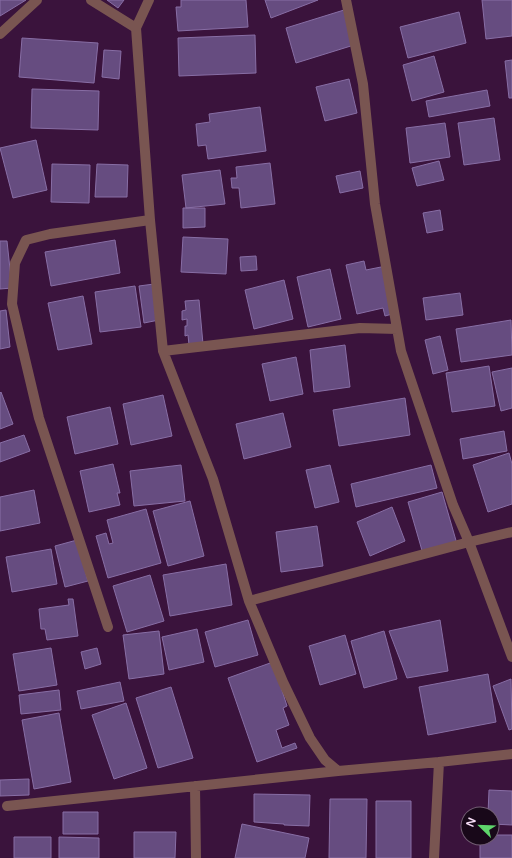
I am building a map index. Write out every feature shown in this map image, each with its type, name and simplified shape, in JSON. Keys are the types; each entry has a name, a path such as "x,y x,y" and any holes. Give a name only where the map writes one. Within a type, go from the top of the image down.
{"street":[{"path":"0,34 37,0"},
{"path":"91,0 136,28"},
{"path":"149,0 136,28 150,220 163,351 213,480 249,601 283,682 310,738 325,760 338,771"},
{"path":"346,0 363,84 375,204 401,351 453,505 469,542 512,657"},
{"path":"108,627 39,418 12,304 15,263 26,240 50,234 150,220"},
{"path":"163,351 360,328 397,329"},
{"path":"249,601 469,542 512,532"},
{"path":"7,806 512,754"},
{"path":"434,858 439,762"},
{"path":"195,786 196,858"}],"building":[{"path":"0,0 26,0 0,16"},
{"path":"107,0 124,0 118,8"},
{"path":"181,0 246,0 248,27 178,31 176,7 181,7"},
{"path":"265,0 318,0 271,18"},
{"path":"482,0 512,0 512,36 486,39"},
{"path":"344,10 354,45 296,63 286,28"},
{"path":"459,12 466,43 408,58 400,27"},
{"path":"255,35 256,73 179,76 178,38"},
{"path":"22,38 98,43 94,83 19,77"},
{"path":"104,50 121,51 119,79 102,77"},
{"path":"434,56 444,92 412,101 403,65"},
{"path":"512,60 512,98 509,98 505,61"},
{"path":"349,79 357,113 325,121 316,87"},
{"path":"32,89 99,91 98,130 31,128"},
{"path":"487,90 490,106 429,117 426,101"},
{"path":"260,107 266,151 208,159 206,145 198,146 196,124 210,122 209,114"},
{"path":"494,118 500,160 464,165 458,123"},
{"path":"445,123 450,157 410,163 406,128"},
{"path":"36,140 47,190 13,198 0,148"},
{"path":"439,161 444,180 417,186 412,168"},
{"path":"270,163 275,204 241,208 239,188 232,188 231,178 237,178 236,167"},
{"path":"52,164 90,165 89,203 51,202"},
{"path":"97,164 128,165 127,197 95,197"},
{"path":"220,170 225,204 186,208 182,175"},
{"path":"360,171 363,188 340,193 336,176"},
{"path":"183,208 205,208 205,227 183,228"},
{"path":"440,210 443,230 427,233 423,213"},
{"path":"183,237 228,239 226,274 181,272"},
{"path":"115,240 120,273 51,286 45,252"},
{"path":"0,241 7,241 12,288 0,289"},
{"path":"256,256 257,270 241,271 240,257"},
{"path":"364,261 366,270 386,266 396,313 385,316 383,308 357,314 346,265"},
{"path":"330,269 341,319 308,327 297,277"},
{"path":"284,280 293,319 254,329 245,290"},
{"path":"154,284 159,320 144,323 139,286"},
{"path":"135,286 141,327 100,332 95,292"},
{"path":"460,293 463,315 426,320 423,298"},
{"path":"83,296 92,344 58,350 48,303"},
{"path":"199,300 203,344 189,345 188,335 185,336 187,319 182,320 182,311 186,310 185,301"},
{"path":"6,310 10,347 0,349 0,311"},
{"path":"511,320 512,355 461,362 456,329"},
{"path":"440,336 448,370 433,374 425,340"},
{"path":"345,345 350,387 314,392 310,350"},
{"path":"296,357 303,394 270,401 262,364"},
{"path":"489,366 495,406 452,412 446,373"},
{"path":"512,368 512,408 501,411 492,372"},
{"path":"1,392 13,424 0,429 0,393"},
{"path":"163,395 172,436 131,445 123,404"},
{"path":"405,398 410,435 339,446 333,410"},
{"path":"110,407 118,444 75,454 67,417"},
{"path":"283,413 291,447 244,459 236,424"},
{"path":"504,431 507,451 463,459 460,439"},
{"path":"24,435 30,451 0,462 0,443"},
{"path":"509,453 512,464 512,504 488,512 473,465"},
{"path":"113,464 120,493 117,493 120,505 89,512 80,471"},
{"path":"181,465 185,501 134,506 130,471"},
{"path":"330,465 339,502 315,508 306,470"},
{"path":"431,465 437,488 356,507 351,484"},
{"path":"34,490 40,523 0,531 0,497"},
{"path":"442,492 457,544 423,554 408,502"},
{"path":"190,501 204,556 168,566 153,511"},
{"path":"392,507 405,541 370,556 357,522"},
{"path":"146,509 161,563 108,578 96,536 106,533 109,544 113,543 107,520"},
{"path":"317,526 323,566 281,572 276,532"},
{"path":"77,540 88,581 65,587 55,546"},
{"path":"51,549 57,584 12,592 6,557"},
{"path":"226,564 232,605 170,616 163,575"},
{"path":"150,575 164,621 127,632 113,586"},
{"path":"68,599 73,599 78,636 47,640 45,629 41,629 39,609 69,605"},
{"path":"248,620 258,655 215,667 205,632"},
{"path":"440,620 448,671 407,678 389,631"},
{"path":"197,629 204,662 169,670 162,637"},
{"path":"159,631 164,674 129,679 123,635"},
{"path":"384,631 397,679 364,688 351,641"},
{"path":"345,635 356,674 320,685 309,646"},
{"path":"51,648 57,685 19,691 13,654"},
{"path":"97,648 101,664 85,669 81,652"},
{"path":"273,662 287,706 283,708 289,725 276,730 282,748 295,743 297,748 257,762 228,678"},
{"path":"488,674 496,722 428,735 419,687"},
{"path":"511,679 512,729 509,730 493,686"},
{"path":"120,682 124,701 81,709 77,691"},
{"path":"171,687 193,758 158,768 136,698"},
{"path":"59,690 61,710 21,714 19,695"},
{"path":"126,703 147,768 114,779 92,715"},
{"path":"59,713 71,782 34,789 22,720"},
{"path":"29,779 29,795 0,796 0,780"},
{"path":"489,790 512,791 512,825 500,824 500,806 488,806"},
{"path":"254,794 310,795 309,826 254,822"},
{"path":"330,799 367,799 366,858 329,858"},
{"path":"376,801 411,801 411,858 376,858"},
{"path":"63,812 98,812 98,834 63,834"},
{"path":"242,824 309,838 305,858 235,858"},
{"path":"134,832 176,832 175,858 134,858"},
{"path":"500,835 512,835 512,858 480,858 480,846 500,846"},
{"path":"14,837 51,837 51,858 14,858"},
{"path":"59,837 99,838 99,858 59,858"}]}
